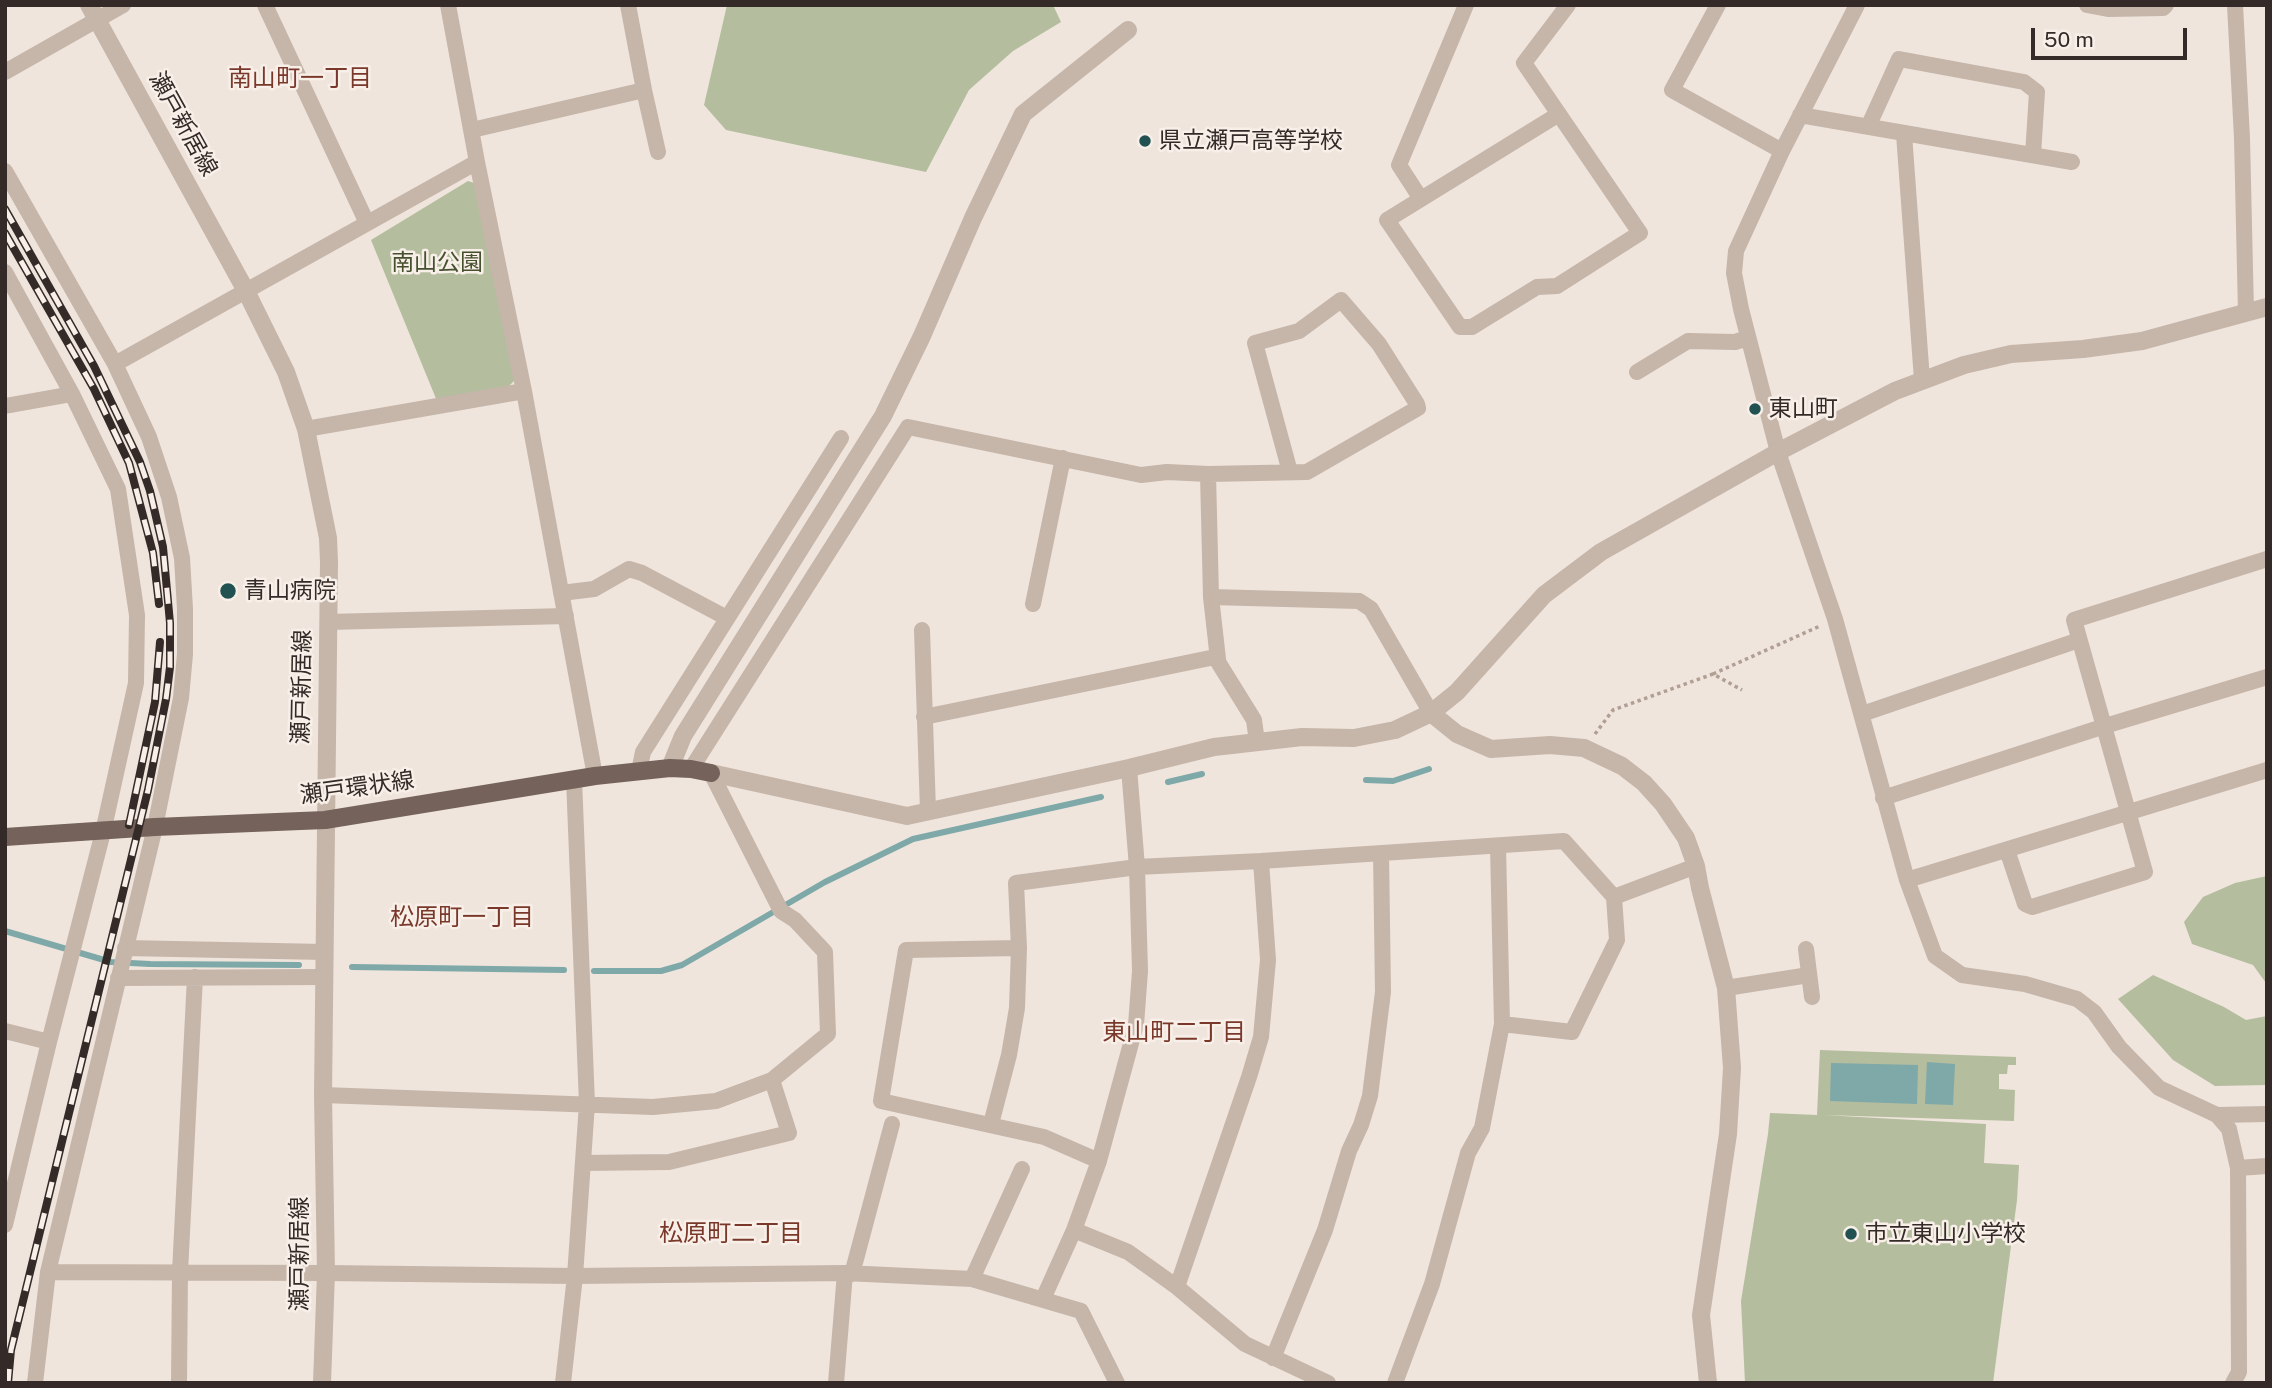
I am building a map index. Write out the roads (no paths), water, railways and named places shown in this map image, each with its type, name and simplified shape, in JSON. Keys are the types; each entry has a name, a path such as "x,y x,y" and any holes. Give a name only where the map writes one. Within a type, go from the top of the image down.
{"main road":[{"name":"瀬戸環状線","path":"5,838 155,827 325,820 596,776 670,768 711,773"}],"street":[{"path":"5,72 93,12 123,5"},
{"path":"265,5 366,223"},
{"path":"448,5 596,776"},
{"path":"628,5 659,152"},
{"path":"1421,199 1399,165 1466,5"},
{"path":"1559,114 1387,220 1460,327 1472,327 1537,287 1557,286 1640,233 1559,114 1524,63 1568,5"},
{"path":"1718,5 1672,90 1782,151"},
{"path":"1857,5 1782,151 1735,251 1734,273 1778,452 1835,619 1907,880 1934,956 1962,975 2025,984 2077,999 2094,1012 2119,1047 2159,1088 2217,1115 2229,1129 2238,1168 2239,1372 2233,1383"},
{"path":"2087,5 2108,9 2163,8 2166,5"},
{"path":"2235,5 2242,138 2246,313"},
{"name":"瀬戸新居線","path":"93,12 246,291 286,372 306,429 328,538 323,1095 326,1273 322,1383"},
{"path":"670,768 683,736 883,416 1023,114 1128,30"},
{"path":"1868,127 1899,59 2024,82 2037,92 2033,155"},
{"path":"472,130 644,90"},
{"path":"1800,115 2072,162"},
{"path":"1904,134 1923,380"},
{"path":"115,364 477,162"},
{"path":"5,171 115,364 149,437 169,497 182,558 185,654 181,698 155,827 48,1272 36,1383"},
{"path":"5,272 12,295 72,394 118,489 137,615 136,684 103,832 8,1197 5,1225"},
{"path":"691,769 908,427 1142,475 1167,472 1208,474 1307,472 1418,408 1379,344 1341,300 1299,331 1255,343 1290,472"},
{"path":"711,773 907,816 1214,747 1302,737 1354,738 1395,730 1431,713 1457,692 1544,595 1601,552 1778,452 1895,391 1964,365 2011,354 2083,349 2142,341 2267,307"},
{"path":"1637,372 1688,341 1735,342 1748,338"},
{"path":"306,429 524,391"},
{"path":"5,406 72,394"},
{"path":"639,771 643,752 841,438"},
{"path":"1033,604 1063,458"},
{"path":"924,717 1215,657 1218,659 1211,597 1208,474"},
{"path":"2007,849 2025,904 2032,907 2145,872 2074,620 2267,559"},
{"path":"561,593 594,589 629,569 642,573 727,618"},
{"path":"1211,597 1359,601 1371,609 1431,713 1457,734 1491,749 1550,745 1584,748 1622,766 1644,783 1663,804 1686,838 1696,866 1727,988 1732,1068 1728,1134 1701,1315 1708,1383"},
{"path":"328,622 566,616"},
{"path":"922,630 928,811"},
{"path":"1862,714 2079,640"},
{"path":"1215,657 1254,720 1257,742"},
{"path":"1883,798 2267,677"},
{"path":"1044,1299 1074,1230 1099,1161 1136,1025 1140,971 1129,768"},
{"path":"1907,880 2267,770"},
{"path":"323,1095 653,1107 716,1101 772,1080 828,1034 825,952 778,905 711,773"},
{"path":"563,1383 575,1276 587,1104 574,779"},
{"path":"990,1124 1009,1055 1015,1020 1019,948 1016,883 1136,867 1564,841 1614,897 1617,940 1572,1032 1502,1024"},
{"path":"1395,1383 1432,1284 1468,1153 1482,1128 1502,1024 1498,846"},
{"path":"1273,1358 1325,1230 1349,1151 1370,1096 1383,992 1381,853"},
{"path":"1177,1287 1250,1077 1261,1037 1268,960 1261,861"},
{"path":"1614,897 1696,866"},
{"path":"1019,948 906,950 881,1101 1044,1137 1099,1161"},
{"path":"1805,949 1812,997"},
{"path":"125,951 324,952"},
{"path":"1727,988 1809,975"},
{"path":"119,976 324,977"},
{"path":"179,1383 180,1272 195,977"},
{"path":"5,1031 49,1042"},
{"path":"583,1163 669,1162 789,1133 772,1080"},
{"path":"2217,1115 2267,1114"},
{"path":"836,1383 848,1273 892,1124"},
{"path":"2238,1168 2267,1166"},
{"path":"972,1279 1023,1169"},
{"path":"1074,1230 1128,1252 1177,1287 1245,1344 1328,1383"},
{"path":"48,1272 575,1276 848,1273 972,1279 1081,1311 1117,1383"}],"water":[{"path":"1927,1062 1955,1064 1953,1105 1925,1104"},
{"path":"1831,1063 1918,1065 1917,1104 1830,1101"}],"waterway":[{"path":"1366,780 1393,781 1429,769"},
{"path":"1168,782 1202,774"},
{"path":"594,971 661,971 682,965 825,882 913,839 1101,797"},
{"path":"5,931 111,962 299,965"},
{"path":"352,967 564,970"}],"railway":[{"path":"5,209 94,366 140,462 163,547 170,623 170,667 166,699 148,790 11,1350 8,1383"},
{"path":"5,233 94,389 129,463 153,553 159,604"},
{"path":"129,825 155,702 160,642"}],"place":[{"name":"県立瀬戸高等学校","path":"1145,141"},
{"name":"東山町","path":"1755,409"},
{"name":"青山病院","path":"228,591"},
{"name":"市立東山小学校","path":"1851,1234"}],"district":[{"name":"南山町一丁目","path":"300,79"},
{"name":"松原町一丁目","path":"462,918"},
{"name":"東山町二丁目","path":"1174,1033"},
{"name":"松原町二丁目","path":"731,1234"}],"park label":[{"name":"南山公園","path":"437,263"}]}
